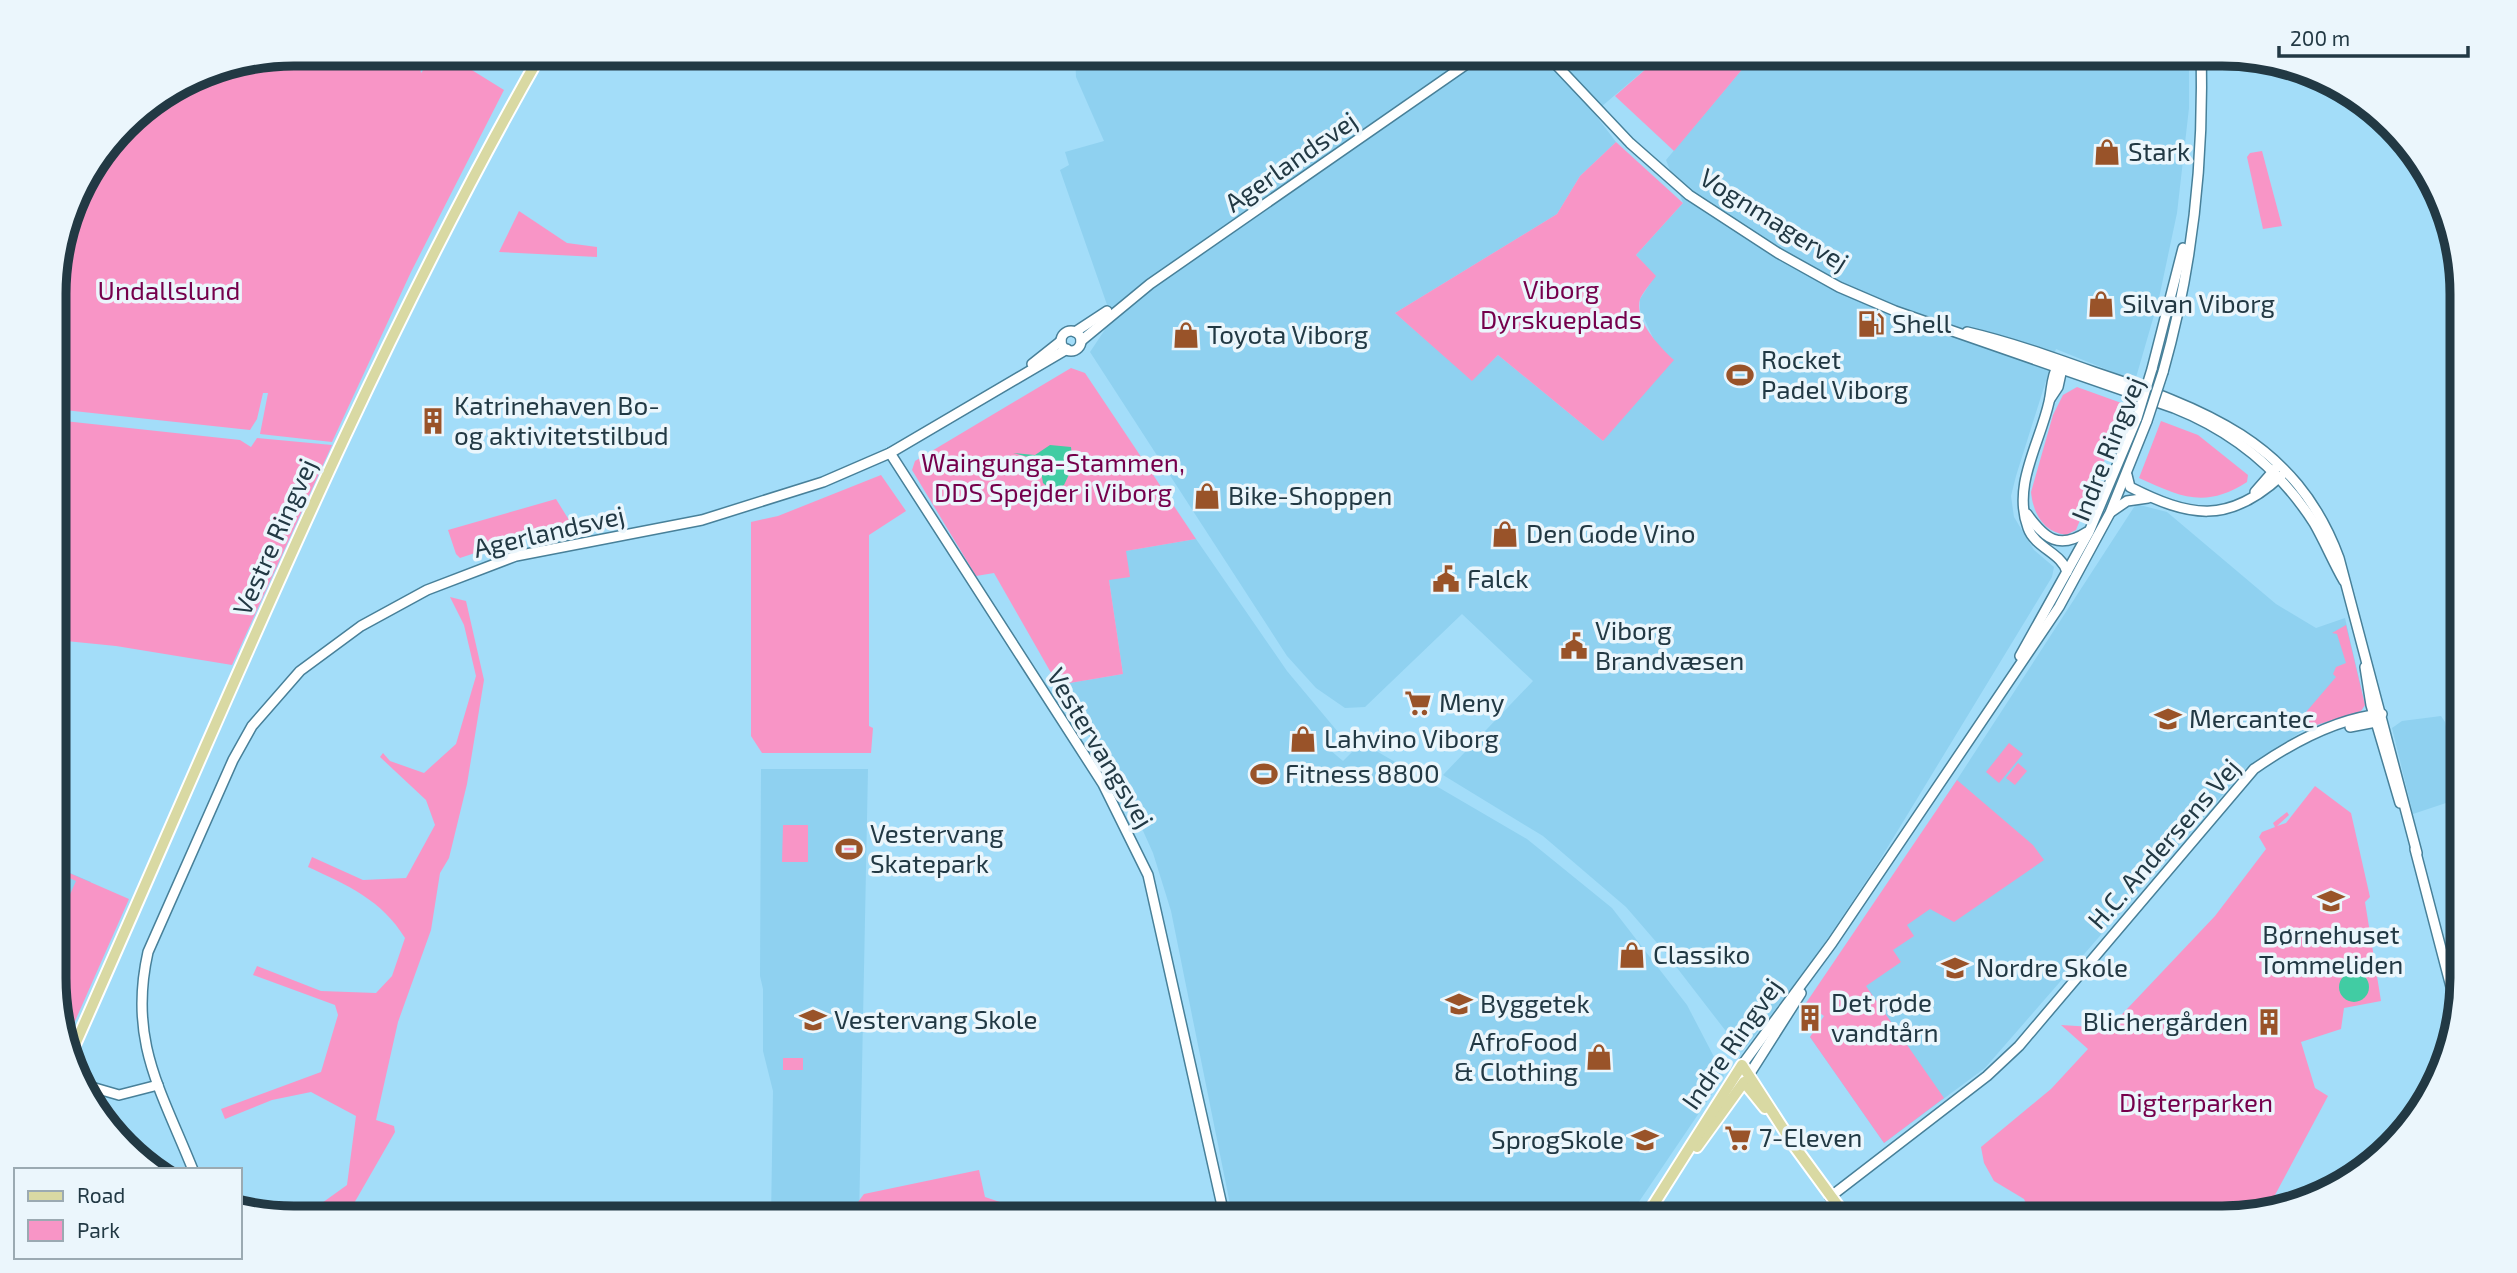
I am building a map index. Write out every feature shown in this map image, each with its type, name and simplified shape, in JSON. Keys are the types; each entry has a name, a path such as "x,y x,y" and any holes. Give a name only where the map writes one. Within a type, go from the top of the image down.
{"main road":[{"name":"Vestre Ringvej","path":"75,1042 381,356 457,204 534,67"},
{"path":"1743,1074 1837,1206"},
{"name":"Indre Ringvej","path":"1653,1206 1743,1074"}],"street":[{"name":"Agerlandsvej","path":"1078,336 1467,66"},
{"name":"Vognmagervej","path":"1554,66 1630,143 1721,218 1839,287 1895,312 2061,366 2190,414 2239,442 2279,472 2322,520 2339,558 2364,653 2366,684 2417,853 2450,982"},
{"name":"Indre Ringvej","path":"1743,1074 2059,607 2110,513 2147,421 2180,304 2202,124 2202,66"},
{"name":"Indre Ringvej","path":"2006,682 2089,531 2137,418 2193,209"},
{"path":"1065,333 1078,336 1077,348 1064,345 1065,333"},
{"name":"Agerlandsvej","path":"192,1168 159,1085 141,1026 142,978 148,952 237,752 270,702 300,671 361,626 464,573 546,548 702,520 823,482 890,453 1009,383 1064,345"},
{"path":"2061,366 2023,486 2027,528 2035,541 2064,563 2067,572"},
{"name":"Vestervangsvej","path":"890,453 1103,784 1148,874 1222,1206"},
{"path":"2127,473 2130,487 2150,498 2180,510 2198,512 2229,508 2252,496 2279,472"},
{"path":"2110,513 2127,500 2150,498"},
{"path":"2025,512 2040,530 2057,541 2070,542 2089,531"},
{"name":"H.C. Andersens Vej","path":"1830,1197 1986,1076 2019,1046 2254,769 2280,752 2324,732 2378,718"},
{"path":"95,1088 120,1095 159,1085"}],"shaded area":[{"path":"1649,66 1594,113 1616,142 1580,176 1557,214 1395,313 1472,380 1498,355 1603,441 1655,342 1640,310 1640,299 1655,276 1636,255 1683,203 1666,160 1745,66 2189,66 2189,108 2177,213 2159,298 2135,381 2056,349 2016,476 2011,496 2014,517 2034,550 2054,567 2052,577 1878,863 1812,962 1742,1052 1664,951 1626,907 1543,836 1443,775 1533,681 1462,614 1365,707 1345,708 1316,688 1287,656 1090,352 1112,319 1060,170 1069,165 1065,152 1104,141 1076,77 1076,67"},
{"path":"1050,445 1071,447 1073,466 1064,485 1052,491 1043,483 1039,460 1013,453 1035,455"},
{"name":"Mercantec","path":"2136,504 2167,512 2276,604 2316,628 2345,618 2365,705 2361,711 2307,728 2246,768 1985,1068 1884,1143 1810,1037 1827,1016 1816,997"},
{"path":"1196,539 1287,671 1338,732 1330,750 1343,761 1358,746 1366,745 1527,839 1612,908 1687,1005 1724,1076 1636,1206 1230,1206 1171,911 1153,853 1135,813 1058,685 1123,674 1109,580 1126,551"},
{"path":"2441,716 2445,722 2450,746 2450,802 2413,814 2392,728 2402,721"},
{"name":"Vestervang Skole","path":"761,769 868,769 859,1206 771,1206 773,1091 763,1051 763,989 760,976"},
{"path":"66,871 91,882 66,941"},
{"path":"2354,972 2365,976 2369,987 2365,998 2354,1002 2343,998 2339,987 2343,976"}],"green space":[{"path":"1649,66 1745,66 1674,151 1615,96"},
{"name":"Undallslund","path":"280,67 420,67 421,73 426,67 467,67 504,90 411,272 332,442 260,434 268,393 263,393 257,419 250,430 67,410 68,265 74,235 90,194 114,156 144,123 180,97 207,84 250,71"},
{"name":"Viborg Dyrskueplads","path":"1616,142 1683,203 1636,255 1656,276 1640,299 1639,307 1644,325 1674,360 1603,441 1498,355 1472,381 1395,313 1557,214 1580,176"},
{"path":"2262,151 2282,226 2263,229 2247,157 2250,153"},
{"path":"519,211 567,243 597,247 597,257 499,252"},
{"name":"Waingunga-Stammen, DDS Spejder i Viborg","path":"1071,368 1085,373 1196,539 1126,551 1130,577 1109,580 1123,674 1058,685 994,573 976,576 912,470 915,461"},
{"path":"2077,387 2127,405 2076,530 2066,535 2045,526 2034,507 2031,492 2053,415 2063,395"},
{"path":"67,421 240,440 251,447 257,438 332,445 232,665 116,646 66,641"},
{"path":"2161,421 2198,435 2248,475 2247,482 2232,490 2205,498 2181,495 2139,478"},
{"path":"881,475 906,511 869,535 869,726 873,728 871,753 762,753 751,736 751,522 778,516"},
{"path":"556,499 569,520 567,530 517,539 460,558 456,554 448,530"},
{"path":"450,597 466,601 484,680 467,784 449,858 440,873 431,930 398,1022 376,1120 394,1126 395,1132 352,1206 318,1206 347,1185 356,1116 311,1092 272,1100 225,1119 221,1109 321,1072 338,1015 335,1005 253,975 257,966 321,991 376,993 392,976 405,938 396,925 386,913 363,895 308,867 312,857 363,880 406,878 435,825 426,800 380,757 383,753 390,761 424,773 456,744 476,676 464,625"},
{"path":"2346,625 2365,705 2361,711 2307,728 2301,718 2336,677 2333,674 2336,667 2346,663 2337,634 2332,633"},
{"path":"2009,743 2023,754 1999,783 1986,772"},
{"path":"2018,763 2027,771 2015,785 2006,778"},
{"path":"1957,780 2033,845 2044,860 1954,922 1930,909 1907,925 1914,936 1893,950 1901,962 1866,986 1944,1098 1884,1143 1810,1037 1824,1016 1806,1003"},
{"name":"Digterparken","path":"2315,786 2351,813 2370,897 2365,902 2381,1001 2344,1008 2341,1029 2301,1042 2315,1088 2328,1096 2272,1201 2237,1206 2027,1206 2024,1199 1994,1181 1984,1163 1981,1147 2051,1089 2088,1049 2061,1025 2109,1028 2215,916 2266,849 2259,837 2262,832 2275,827 2273,823 2287,812 2289,815 2277,826 2286,823"},
{"path":"783,825 808,825 808,862 782,862"},
{"name":"Vestervang Skatepark","path":"842,837 856,838 856,861 842,861"},
{"path":"66,839 70,840 67,872 129,899 72,1028 66,978 66,927 70,918 66,916 66,903 76,881 66,877"},
{"path":"783,1058 803,1058 803,1070 783,1070"},
{"path":"979,1170 985,1197 1012,1206 858,1206 864,1194"}],"place":[{"name":"Stark","path":"2107,152"},
{"name":"Silvan Viborg","path":"2101,304"},
{"name":"Shell","path":"1871,324"},
{"name":"Toyota Viborg","path":"1186,335"},
{"name":"Rocket Padel Viborg","path":"1740,375"},
{"name":"Katrinehaven Bo- og aktivitetstilbud","path":"433,421"},
{"name":"Bike-Shoppen","path":"1207,496"},
{"name":"Den Gode Vino","path":"1505,534"},
{"name":"Falck","path":"1446,579"},
{"name":"Viborg Brandvæsen","path":"1574,646"},
{"name":"Meny","path":"1418,703"},
{"name":"Mercantec","path":"2168,719"},
{"name":"Lahvino Viborg","path":"1303,739"},
{"name":"Fitness 8800","path":"1264,774"},
{"name":"Vestervang Skatepark","path":"849,849"},
{"name":"Børnehuset Tommeliden","path":"2331,901"},
{"name":"Classiko","path":"1632,955"},
{"name":"Nordre Skole","path":"1955,968"},
{"name":"Byggetek","path":"1459,1004"},
{"name":"Det røde vandtårn","path":"1810,1018"},
{"name":"Vestervang Skole","path":"813,1020"},
{"name":"Blichergården","path":"2269,1022"},
{"name":"AfroFood & Clothing","path":"1599,1057"},
{"name":"7-Eleven","path":"1738,1138"},
{"name":"SprogSkole","path":"1645,1140"}]}
